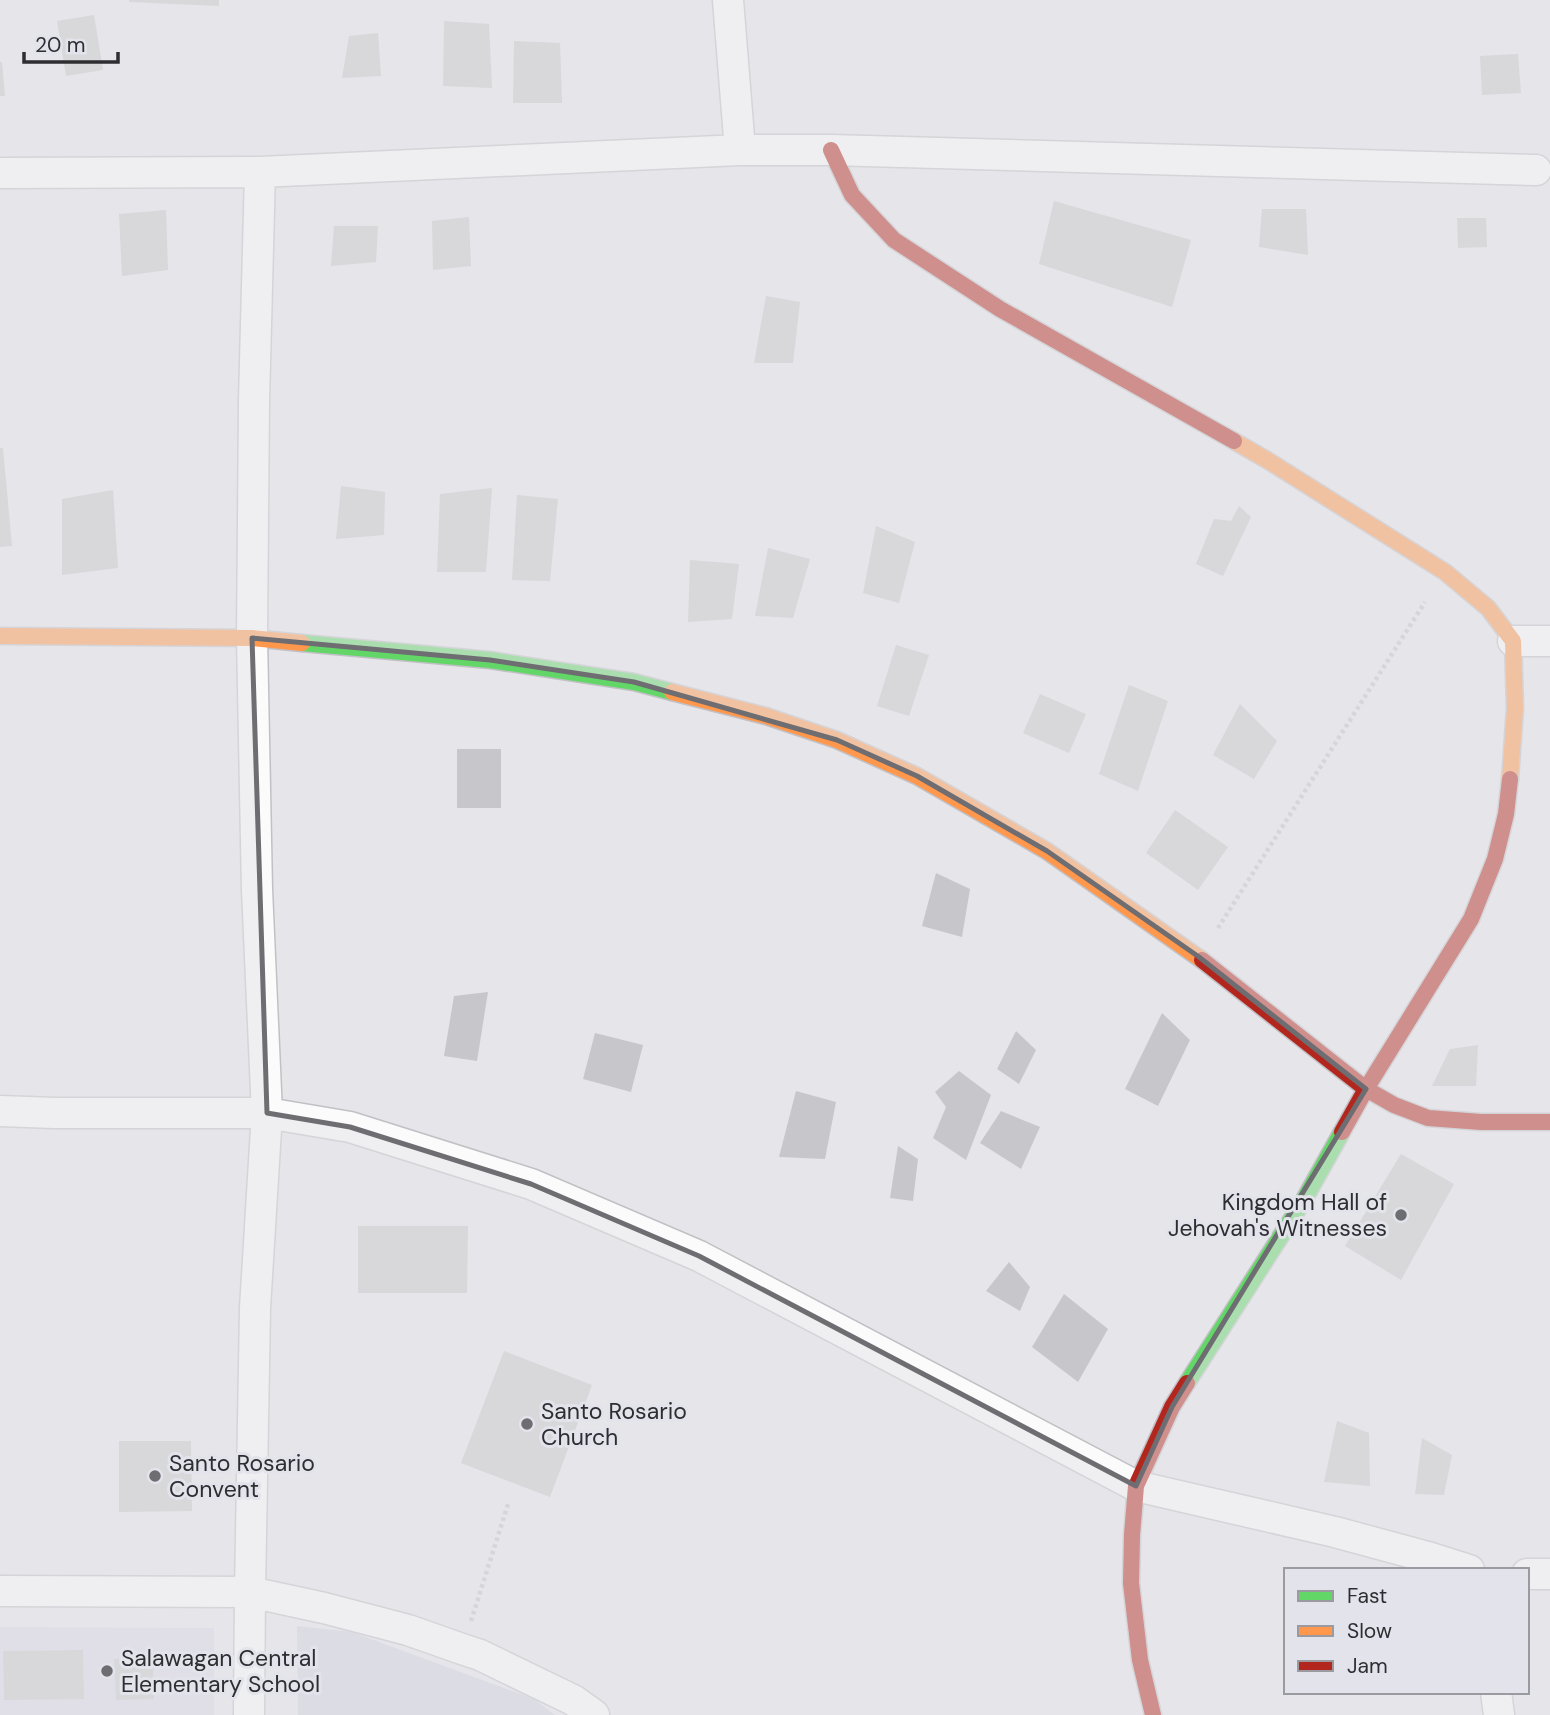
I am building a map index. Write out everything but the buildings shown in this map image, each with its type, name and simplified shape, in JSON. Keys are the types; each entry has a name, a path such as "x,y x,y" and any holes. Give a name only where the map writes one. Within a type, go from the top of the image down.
{"street":[{"path":"728,0 740,150"},
{"path":"0,173 260,172 740,150 831,150 1536,170"},
{"path":"831,150 852,195 894,240 1000,309 1267,460 1445,572 1488,608 1513,641 1515,708 1506,814 1495,859 1471,919 1366,1089 1304,1199 1172,1407 1136,1486 1131,1583 1140,1660 1153,1715"},
{"path":"250,1715 255,1308 267,1113 257,890 252,638 260,172"},
{"path":"0,636 252,638 490,660 634,682 766,716 826,736 917,776 1035,844 1199,957 1366,1089 1394,1105 1427,1118 1480,1122 1550,1122"},
{"path":"1513,641 1550,641"},
{"path":"0,1111 267,1113 350,1127 531,1184 699,1256 1136,1486 1335,1532 1463,1568"},
{"path":"1529,1574 1550,1574"},
{"path":"0,1591 250,1592 408,1630 462,1649 573,1700 594,1715"},
{"path":"1496,1694 1499,1715"}],"path":[{"path":"1199,957 1445,572"},
{"path":"462,1649 509,1501"}],"highlighted area":[{"path":"252,638 490,660 634,682 837,740 917,776 1047,851 1199,957 1366,1089 1172,1407 1136,1486 699,1256 531,1184 350,1127 267,1113"}],"shaded area":[{"path":"297,1626 352,1632 534,1699 555,1715 298,1715"},
{"name":"Salawagan Central Elementary School","path":"0,1627 214,1628 214,1715 0,1715"}],"traffic: fast":[{"path":"302,643 490,660 634,682 672,692"},
{"path":"1187,1383 1304,1200 1342,1132"}],"traffic: slow":[{"path":"1234,441 1445,572 1488,608 1513,641 1515,708 1510,779"},
{"path":"0,636 252,638 302,643"},
{"path":"672,692 766,716 837,740 917,776 1047,851 1202,960"}],"traffic: jam":[{"path":"831,150 852,195 894,240 1000,309 1234,441"},
{"path":"1342,1132 1471,919 1495,859 1506,814 1510,779"},
{"path":"1202,960 1366,1089 1394,1105 1428,1118 1481,1122 1550,1122"},
{"path":"1153,1715 1140,1660 1131,1583 1136,1486 1172,1407 1187,1383"}],"place":[{"name":"Kingdom Hall of Jehovah's Witnesses","path":"1401,1215"},
{"name":"Santo Rosario Church","path":"527,1424"},
{"name":"Santo Rosario Convent","path":"155,1476"},
{"name":"Salawagan Central Elementary School","path":"107,1671"}]}
